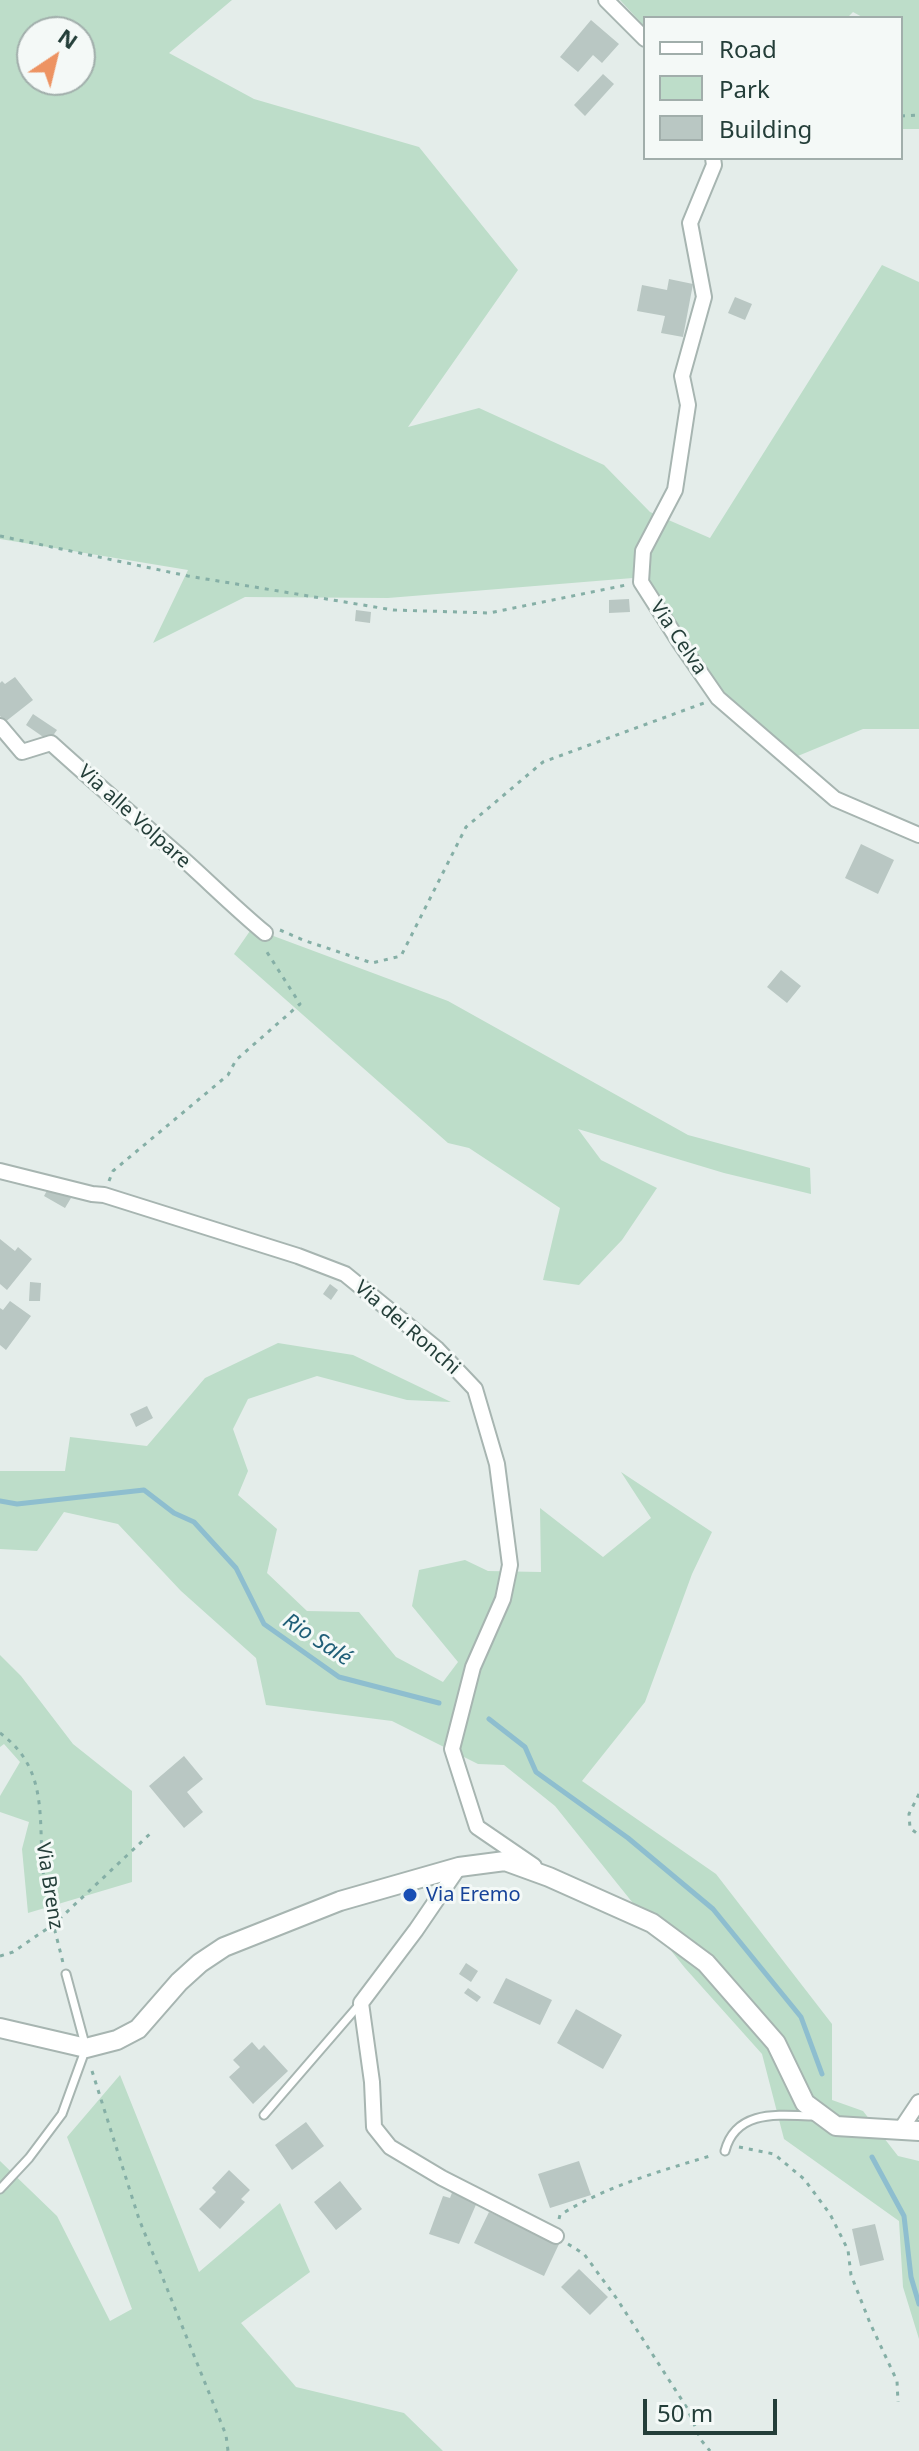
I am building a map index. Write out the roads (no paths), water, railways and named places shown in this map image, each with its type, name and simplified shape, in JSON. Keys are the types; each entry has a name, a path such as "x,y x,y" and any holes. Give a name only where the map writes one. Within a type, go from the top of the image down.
{"street":[{"path":"606,0 643,37"},
{"name":"Via Celva","path":"713,160 714,165 690,223 704,297 682,376 688,405 675,490 643,551 641,582 718,698 835,799 919,835"},
{"name":"Via alle Volpare","path":"0,726 22,752 51,743 265,933"},
{"name":"Via dei Ronchi","path":"0,1171 104,1195 298,1256 345,1274 437,1349 475,1389 497,1464 510,1565 503,1599 473,1667 452,1749 477,1827 549,1877"},
{"path":"0,2028 86,2048 117,2040 138,2029 179,1982 224,1947 340,1901 459,1867 505,1861 652,1923 706,1963 776,2043 805,2103 836,2126 910,2130 919,2102"},
{"path":"459,1867 361,2003 372,2082 374,2127 390,2147 442,2178 556,2236"}],"lane":[{"path":"0,2189 29,2158 62,2114 86,2048 66,1974"},
{"path":"264,2115 361,2003"},
{"path":"725,2151 729,2137 742,2124 767,2116 824,2117"}],"waterway":[{"name":"Rio Salé","path":"0,1501 17,1504 144,1490 174,1513 194,1522 236,1568 264,1624 339,1677 439,1703"},
{"name":"Rio Salé","path":"489,1719 525,1747 536,1772 628,1838 713,1909 801,2017 822,2074"},
{"name":"Rio Salé","path":"872,2157 904,2216 911,2277 919,2304"}],"place":[{"name":"Via Eremo","path":"410,1895"}]}
